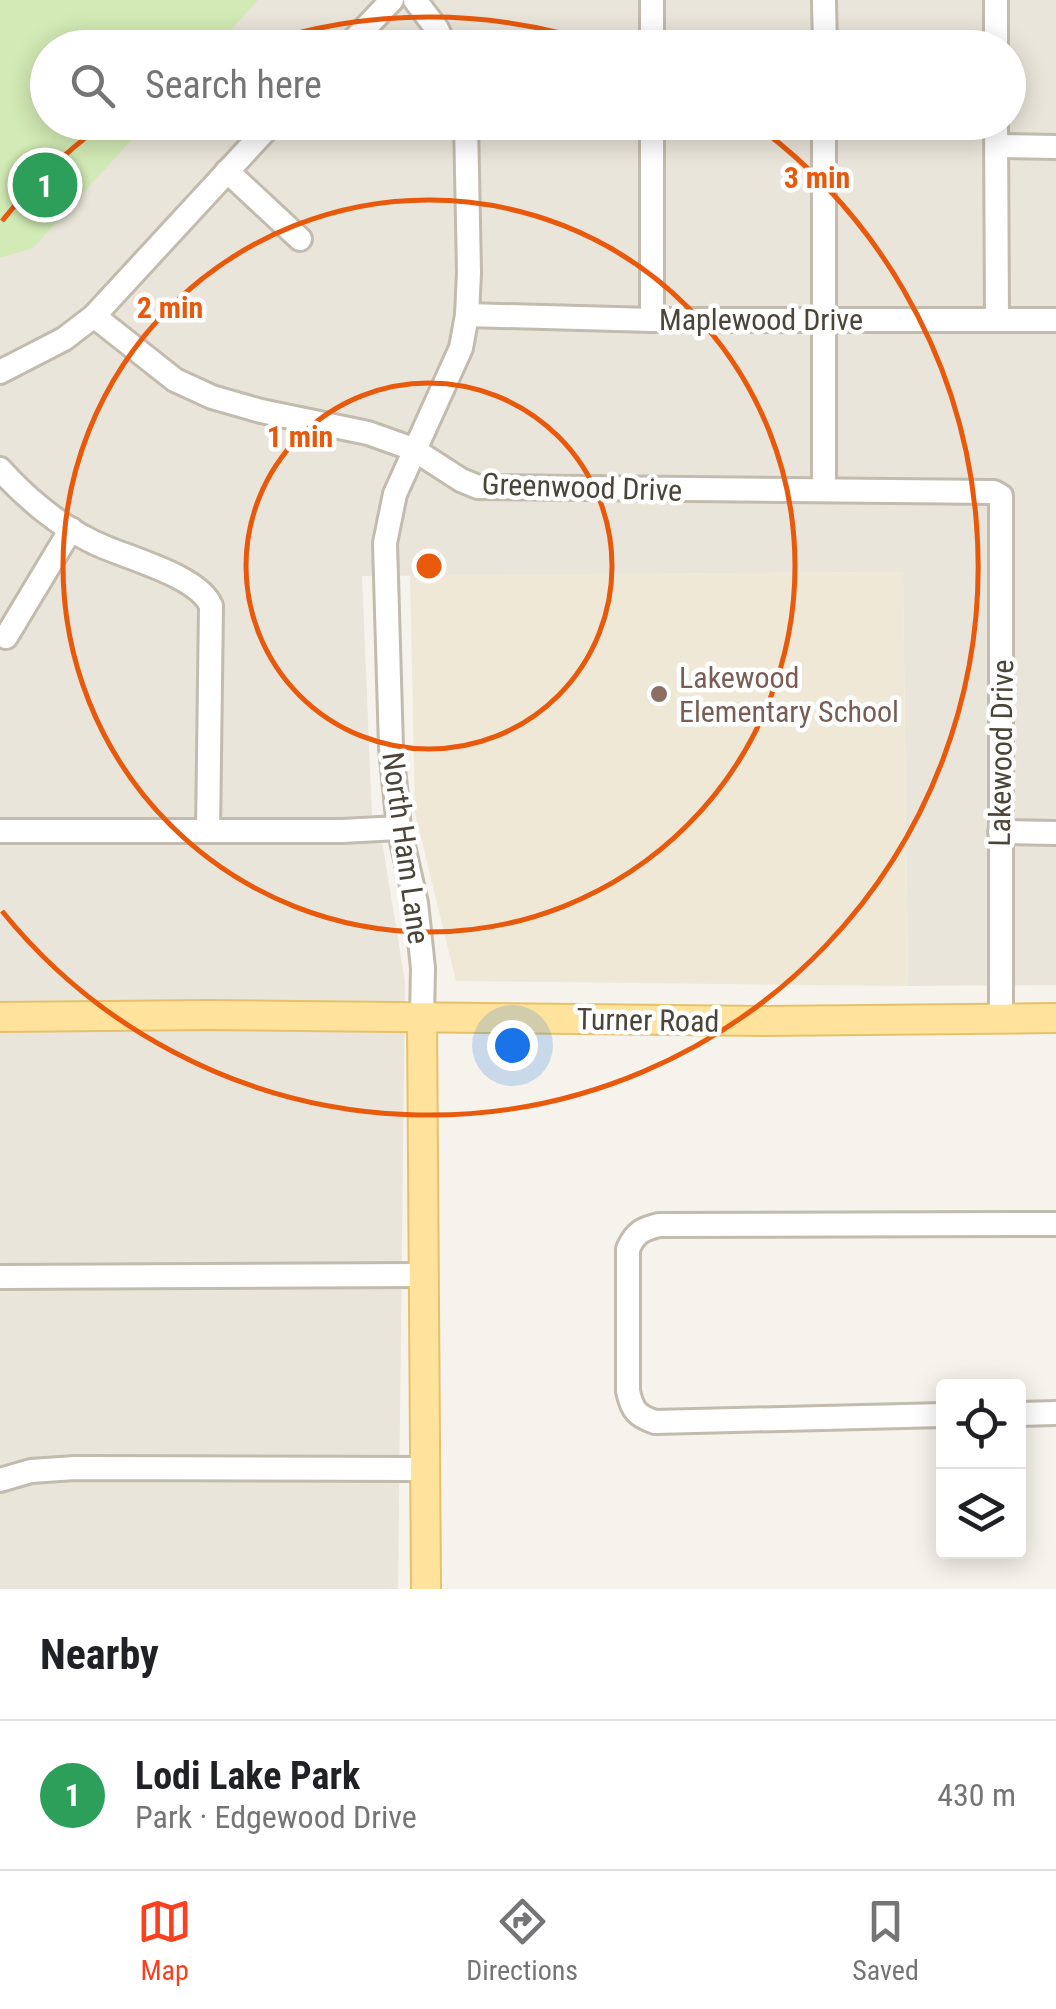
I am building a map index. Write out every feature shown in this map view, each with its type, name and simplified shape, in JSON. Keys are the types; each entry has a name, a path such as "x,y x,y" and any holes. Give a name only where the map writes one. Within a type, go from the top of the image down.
{"main road":[{"name":"Turner Road","path":"0,1016 766,1022 1056,1018"},
{"name":"North Ham Lane","path":"422,1018 426,1589"}],"street":[{"path":"363,30 392,0"},
{"path":"415,0 437,30"},
{"path":"652,0 652,30"},
{"path":"824,0 824,30"},
{"path":"996,0 996,30"},
{"path":"0,372 64,339 94,316 256,140"},
{"name":"North Ham Lane","path":"422,1018 423,968 416,903 398,828 391,748 384,543 388,516 412,450 461,348 467,315 466,140"},
{"path":"652,140 652,320"},
{"path":"824,140 824,490"},
{"path":"996,140 997,319"},
{"path":"1024,140 1056,147"},
{"path":"227,171 300,239"},
{"name":"Maplewood Drive","path":"467,315 652,320 1056,320"},
{"name":"Greenwood Drive","path":"94,316 175,380 212,397 368,433 412,450 460,480 491,488 994,492"},
{"path":"0,469 71,530 194,586 208,599 208,832"},
{"name":"Lakewood Drive","path":"994,492 1001,496 1001,1018"},
{"path":"6,637 71,530"},
{"path":"0,832 398,828"},
{"path":"1000,832 1056,833"},
{"path":"936,1416 655,1422 636,1413 628,1392 628,1249 634,1235 658,1224 1056,1224"},
{"path":"0,1277 423,1275"},
{"path":"1026,1414 1056,1413"},
{"path":"0,1480 31,1471 75,1468 423,1469"}],"shaded area":[{"path":"248,0 1056,0 1056,985 908,986 903,572 362,576 372,816 383,847 405,981 398,1589 0,1589 0,172 50,140 1026,140 1026,30 212,30"},
{"name":"Lakewood Elementary School","path":"903,572 908,986 456,981 415,813 410,575"}],"green space":[{"path":"0,0 258,0 231,30 30,30 30,140 131,140 33,248 0,258"}],"place":[{"name":"Lodi Lake Park","path":"45,185"},
{"name":"Lakewood Elementary School","path":"659,694"}]}
